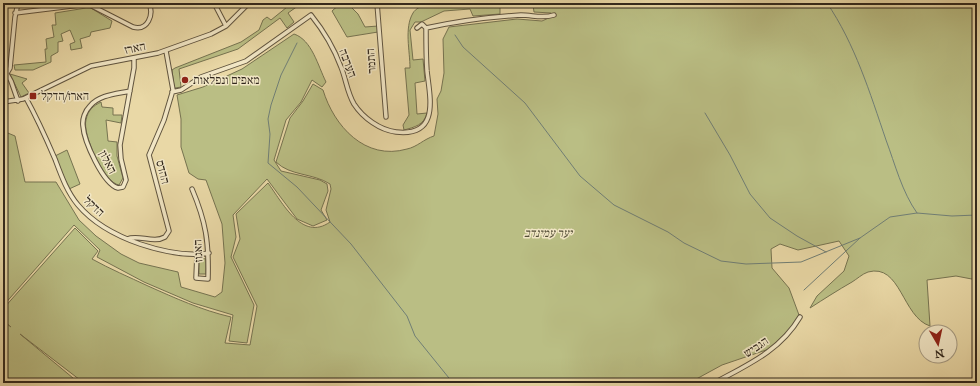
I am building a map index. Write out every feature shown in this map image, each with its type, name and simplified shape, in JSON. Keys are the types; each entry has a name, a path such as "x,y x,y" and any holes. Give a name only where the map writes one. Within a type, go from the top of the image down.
{"street":[{"path":"7,73 10,68 18,3"},
{"path":"16,13 88,4 133,27 138,28 146,24 151,17 149,3"},
{"path":"214,3 226,26"},
{"name":"הארז","path":"3,102 18,101 26,98 85,68 166,51 215,33 226,26 249,3"},
{"name":"התמר","path":"378,3 386,118"},
{"name":"הערבה","path":"172,92 181,90 201,77 246,61 310,15 322,30 336,54 342,68 349,94 359,110 374,123 389,130 399,132 414,130 426,124 431,112 426,28"},
{"path":"417,28 422,24 426,28 475,18 524,15 546,18 554,15"},
{"name":"ההדס","path":"127,239 133,237 158,240 165,237 168,233 168,225 149,155 164,120 172,92 166,51"},
{"name":"האלון","path":"130,91 97,100 86,110 83,120 85,135 100,171 108,183 118,188 123,187 126,181 120,148 130,91 134,68 134,58"},
{"path":"3,67 7,73 18,101"},
{"name":"הדקל","path":"26,98 39,121 68,190 75,201 96,222 127,239 162,250 197,254 209,253"},
{"name":"האגוז","path":"192,189 204,224 209,253 208,279 196,278 197,254"},
{"name":"הגביש","path":"714,383 772,349 794,328 800,318"}],"green space":[{"path":"292,3 302,3 288,13 294,22 287,28 280,18 238,49 179,69 181,87 174,87 172,70 241,42 259,30 263,20 267,17 271,20"},
{"path":"341,3 347,3 358,14 365,27 378,26 378,32 347,37 332,11"},
{"name":"יער עמינדב","path":"426,3 977,3 977,280 956,276 927,280 930,324 921,321 913,312 895,283 888,275 879,271 864,274 810,308 817,296 844,271 849,256 839,241 798,250 780,244 771,249 772,268 789,288 799,315 790,329 769,349 722,365 689,383 84,383 20,334 79,383 3,383 3,321 11,327 3,320 3,309 75,228 98,251 92,259 178,299 209,311 231,317 225,343 250,345 257,306 233,257 240,239 236,214 268,183 286,209 302,223 310,227 320,227 330,222 326,210 331,189 330,184 323,180 288,170 276,162 290,118 303,101 313,84 323,90 335,116 343,128 353,138 378,150 392,151 411,148 434,136 438,114 437,99 441,91 444,73 443,39 449,27 517,19 542,21 553,16 551,13 534,12 533,5 538,4 500,6 500,14 473,16 470,9 444,11 421,22 415,22 410,30 413,60 423,59 425,81 415,83 417,114 427,113 426,117 421,123 404,130 403,125 409,115 405,68 410,68 408,33 410,19 417,9"},
{"path":"91,8 112,21 110,28 91,32 90,36 80,39 82,48 71,50 70,44 75,42 70,30 61,34 63,41 58,42 58,52 51,56 51,62 33,70 15,70 14,65 46,62 46,39 54,37 52,25 56,25 55,13"},
{"path":"294,34 305,42 314,54 326,82 322,87 312,80 301,102 286,120 274,160 281,171 320,180 327,184 328,191 321,210 327,220 313,226 297,219 267,179 233,215 236,237 231,257 254,305 247,343 229,341 233,315 193,303 144,282 97,257 100,250 74,225 3,306 3,131 15,136 25,182 56,182 79,220 96,236 121,254 139,263 178,272 181,287 215,297 222,292 225,263 222,224 206,180 198,179 189,173 181,147 181,119 177,95 203,87 242,69"},
{"path":"10,74 27,79 22,83 29,93 21,97"},
{"path":"101,102 102,107 113,108 113,115 122,115 121,123 106,120 108,141 117,142 117,156 123,178 119,185 107,176 101,167 95,157 87,136 86,120 88,114 93,107"},
{"path":"67,150 80,184 69,189 55,156"},
{"path":"199,258 206,259 206,274 199,274"}],"waterway":[{"path":"827,3 854,52 868,87 899,178 917,213"},
{"path":"455,35 463,47 525,103 580,176 614,205 668,232 684,243 721,261 746,264 801,262 860,238"},
{"path":"297,43 281,75 271,105 268,119 270,134 268,163 297,187 351,244 407,316 415,336 453,383"},
{"path":"705,113 730,155 750,194 770,218 797,236 826,252"},
{"path":"804,290 860,238 890,217 917,213 952,216 977,215"},
{"path":"3,380 7,383"}],"place":[{"name":"מאפים ונפלאות","path":"185,80"},
{"name":"הארז/הדקל","path":"33,96"}]}
